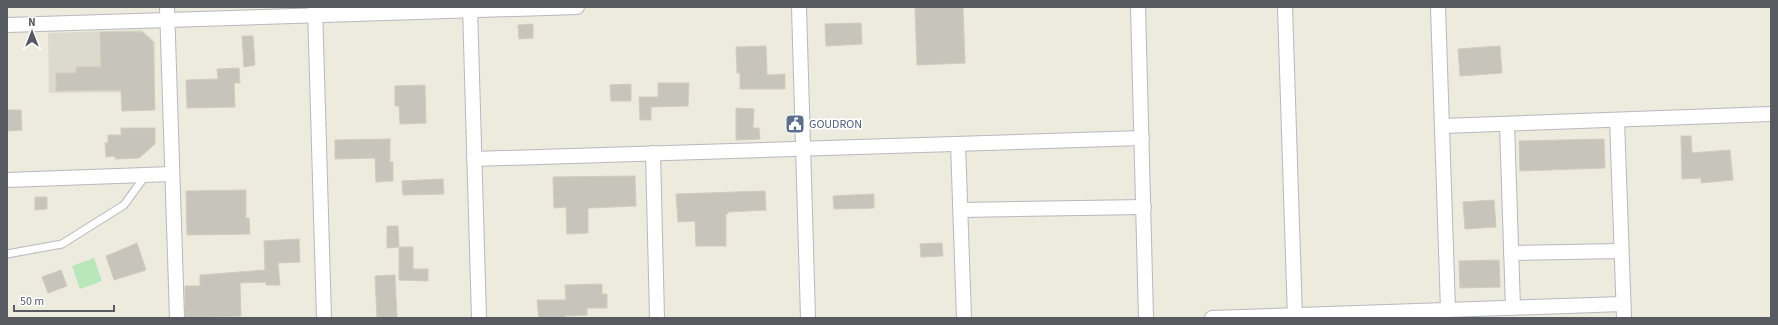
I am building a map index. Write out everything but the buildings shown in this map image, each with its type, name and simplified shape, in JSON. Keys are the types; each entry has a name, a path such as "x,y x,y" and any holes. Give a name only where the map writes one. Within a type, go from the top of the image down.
{"street":[{"path":"7,25 167,13 577,7"},
{"path":"799,7 808,318"},
{"path":"1138,7 1146,318"},
{"path":"1285,7 1295,316"},
{"path":"1438,7 1448,310"},
{"path":"470,9 479,318"},
{"path":"316,11 324,318"},
{"path":"167,13 177,318"},
{"path":"1442,126 1771,114"},
{"path":"1616,120 1624,318"},
{"path":"1507,124 1513,308"},
{"path":"474,159 1142,138"},
{"path":"958,144 964,318"},
{"path":"652,153 657,318"},
{"path":"7,180 172,174"},
{"path":"961,210 1144,207"},
{"path":"1511,253 1621,251"},
{"path":"1212,318 1623,304"}],"lane":[{"path":"7,254 62,244 124,205 146,175"}],"shaded area":[{"path":"142,30 155,42 155,92 49,93 48,33"}],"green space":[{"path":"94,258 102,281 80,289 72,266"}],"place":[{"name":"GOUDRON","path":"795,124"}]}
